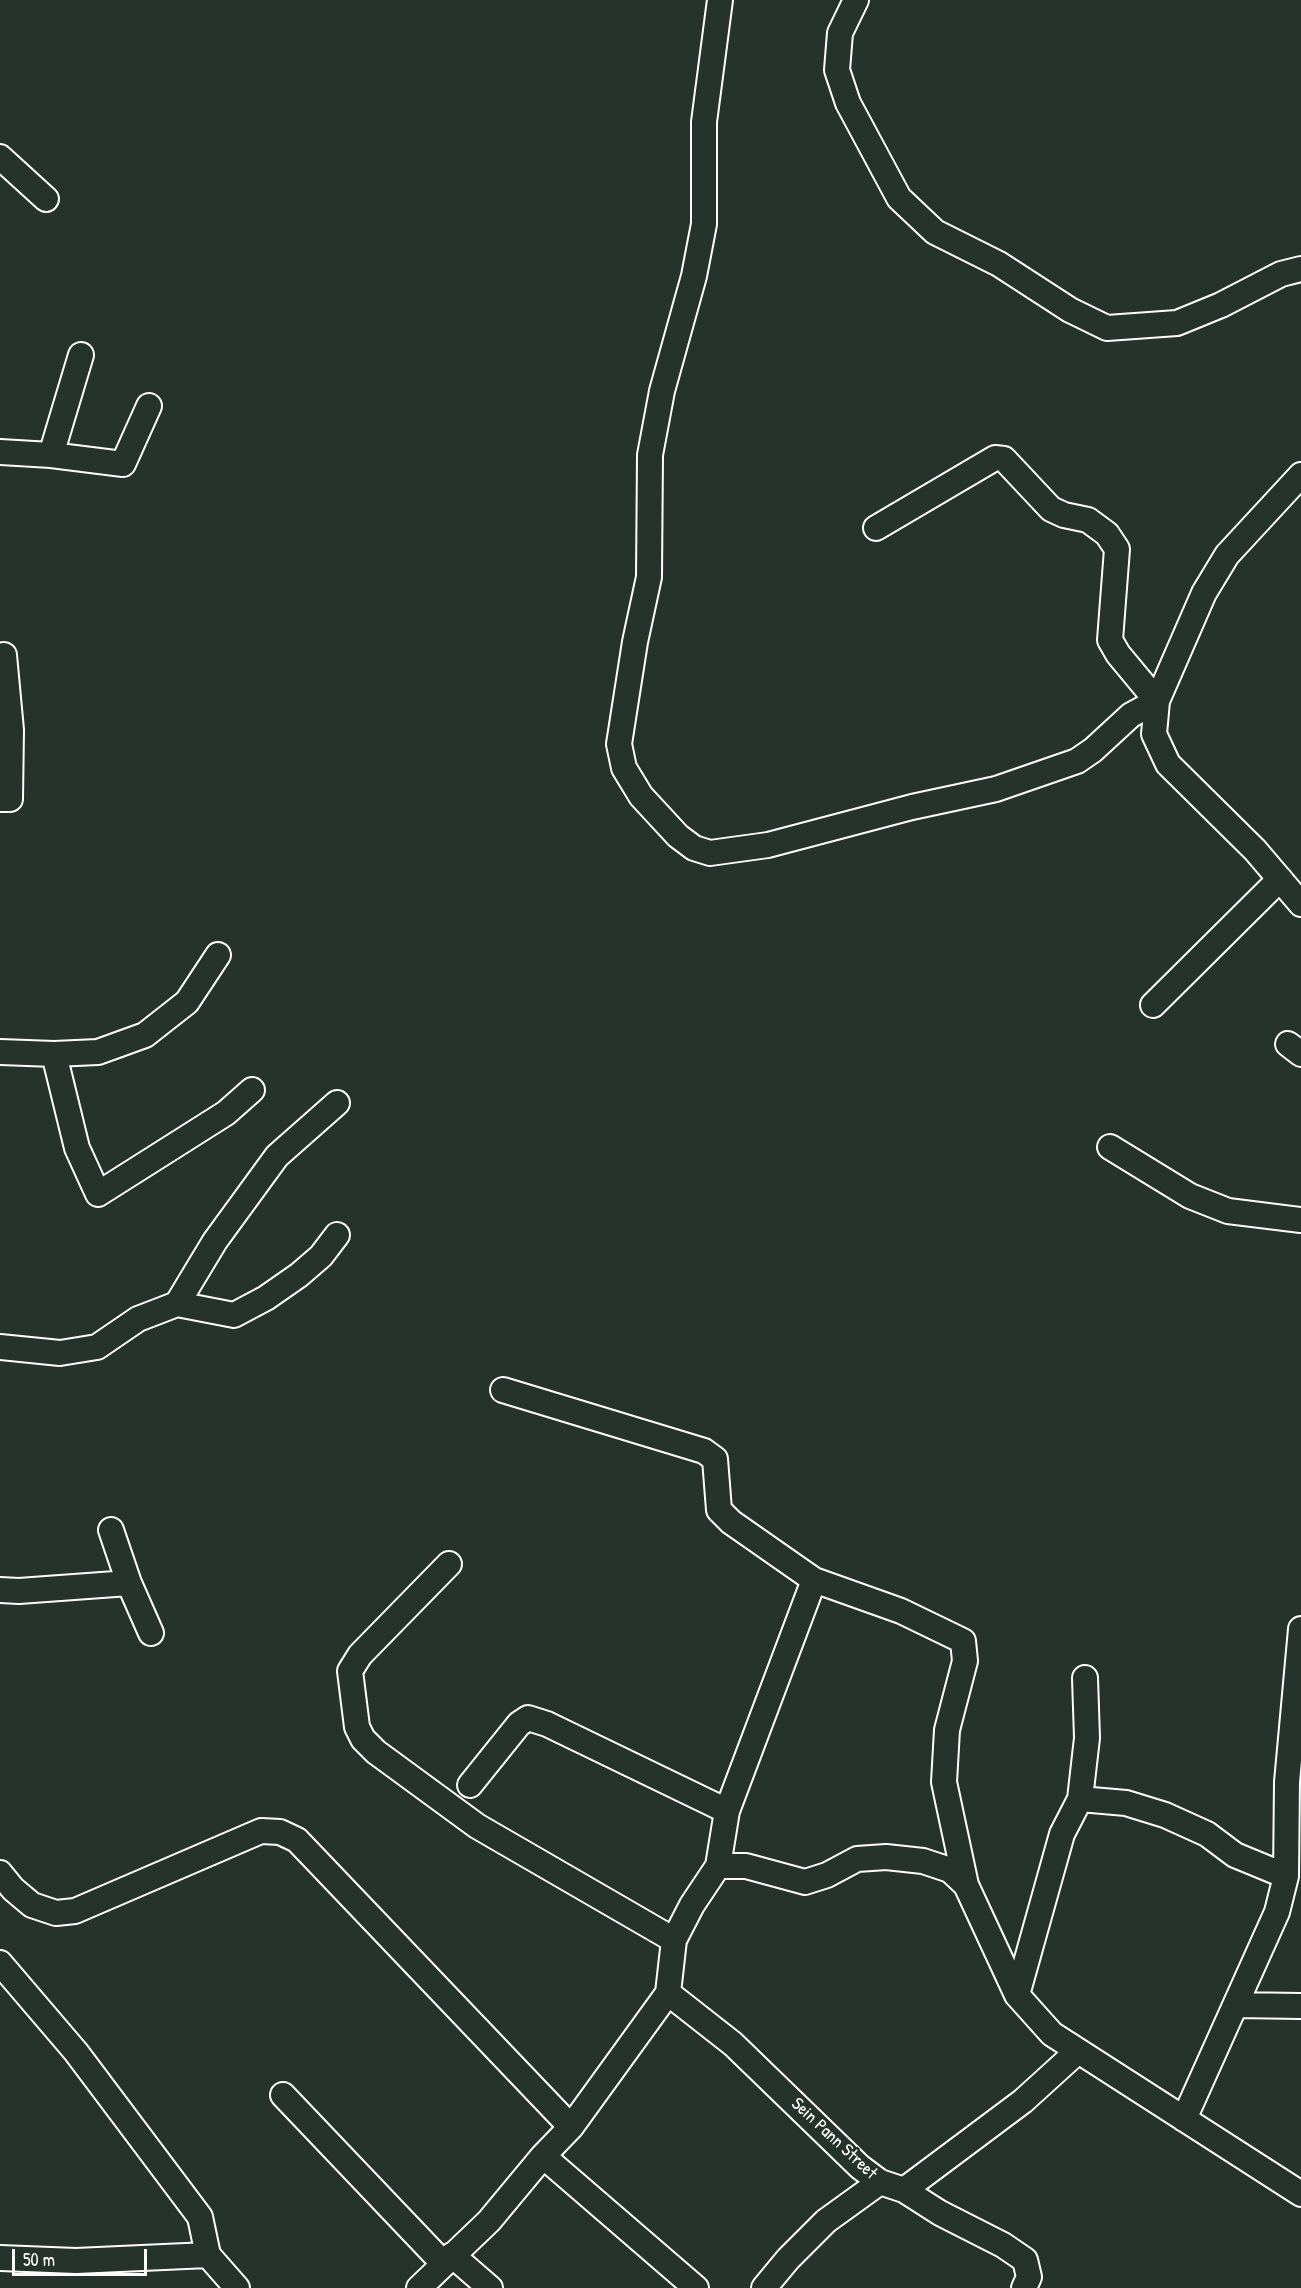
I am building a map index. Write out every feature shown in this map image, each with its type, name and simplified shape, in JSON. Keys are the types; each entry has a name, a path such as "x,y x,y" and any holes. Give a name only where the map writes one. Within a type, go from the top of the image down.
{"street":[{"path":"720,0 704,122 704,225 694,276 662,391 650,455 649,577 635,642 618,744 624,768 640,796 678,836 694,848 710,853 768,845 912,807 996,789 1077,761 1093,750 1131,714 1157,701"},
{"path":"856,0 840,33 837,70 840,81 848,103 898,198 935,232 999,264 1070,310 1107,328 1177,323 1221,305 1281,274 1301,269"},
{"path":"0,157 46,199"},
{"path":"51,455 81,355"},
{"path":"0,452 51,455 123,464 149,406"},
{"path":"876,528 995,458 1004,459 1051,509 1064,515 1088,520 1107,534 1117,549 1110,640 1118,654 1157,701"},
{"path":"1301,475 1227,555 1204,593 1157,701 1154,735 1168,764 1255,850 1301,904"},
{"path":"0,799 10,799 11,730 4,655"},
{"path":"1153,1005 1280,879"},
{"path":"0,1052 54,1054 98,1052 145,1035 187,1002 218,955"},
{"path":"54,1054 77,1148 98,1194 226,1113 252,1090"},
{"path":"177,1304 215,1241 277,1156 337,1103"},
{"path":"1110,1147 1190,1196 1228,1211 1301,1220"},
{"path":"0,1347 60,1353 98,1347 138,1318 177,1304 234,1315 266,1298 299,1275 321,1256 337,1235"},
{"path":"502,1390 704,1450 715,1459 719,1510 731,1522 814,1580 901,1611 963,1641 965,1661 947,1730 944,1782 966,1885 1017,1995 1052,2034 1301,2194"},
{"path":"111,1530 129,1583 151,1633"},
{"path":"449,1564 360,1655 350,1671 357,1727 363,1739 376,1752 477,1826 674,1940"},
{"path":"419,2288 489,2221 543,2156 571,2127 668,1993 674,1940 692,1905 718,1866 727,1811 814,1580"},
{"path":"0,1590 19,1591 129,1583"},
{"path":"1184,2119 1277,1912 1286,1876 1287,1782 1301,1641"},
{"path":"1017,1995 1062,1834 1080,1799 1087,1738 1085,1678"},
{"path":"470,1785 519,1724 528,1718 547,1724 727,1811"},
{"path":"1080,1799 1126,1803 1165,1815 1207,1834 1235,1855 1286,1876"},
{"path":"0,1873 13,1889 32,1905 56,1913 75,1911 261,1831 280,1832 297,1840 571,2127"},
{"path":"718,1866 746,1866 805,1882 827,1875 857,1859 886,1857 923,1861 950,1870 966,1885"},
{"path":"0,1963 76,2052 200,2217 208,2255 237,2288"},
{"name":"Sein Pann Street","path":"668,1993 733,2044 860,2167 880,2182 904,2190 1003,2245 1025,2260 1029,2277 1024,2288"},
{"path":"1236,2005 1301,2006"},
{"path":"904,2190 1023,2101 1078,2051"},
{"path":"283,2095 447,2259 490,2288"},
{"path":"543,2156 696,2288"},
{"path":"764,2288 788,2259 826,2221 880,2182"},
{"path":"0,2258 76,2261 208,2255"}]}
